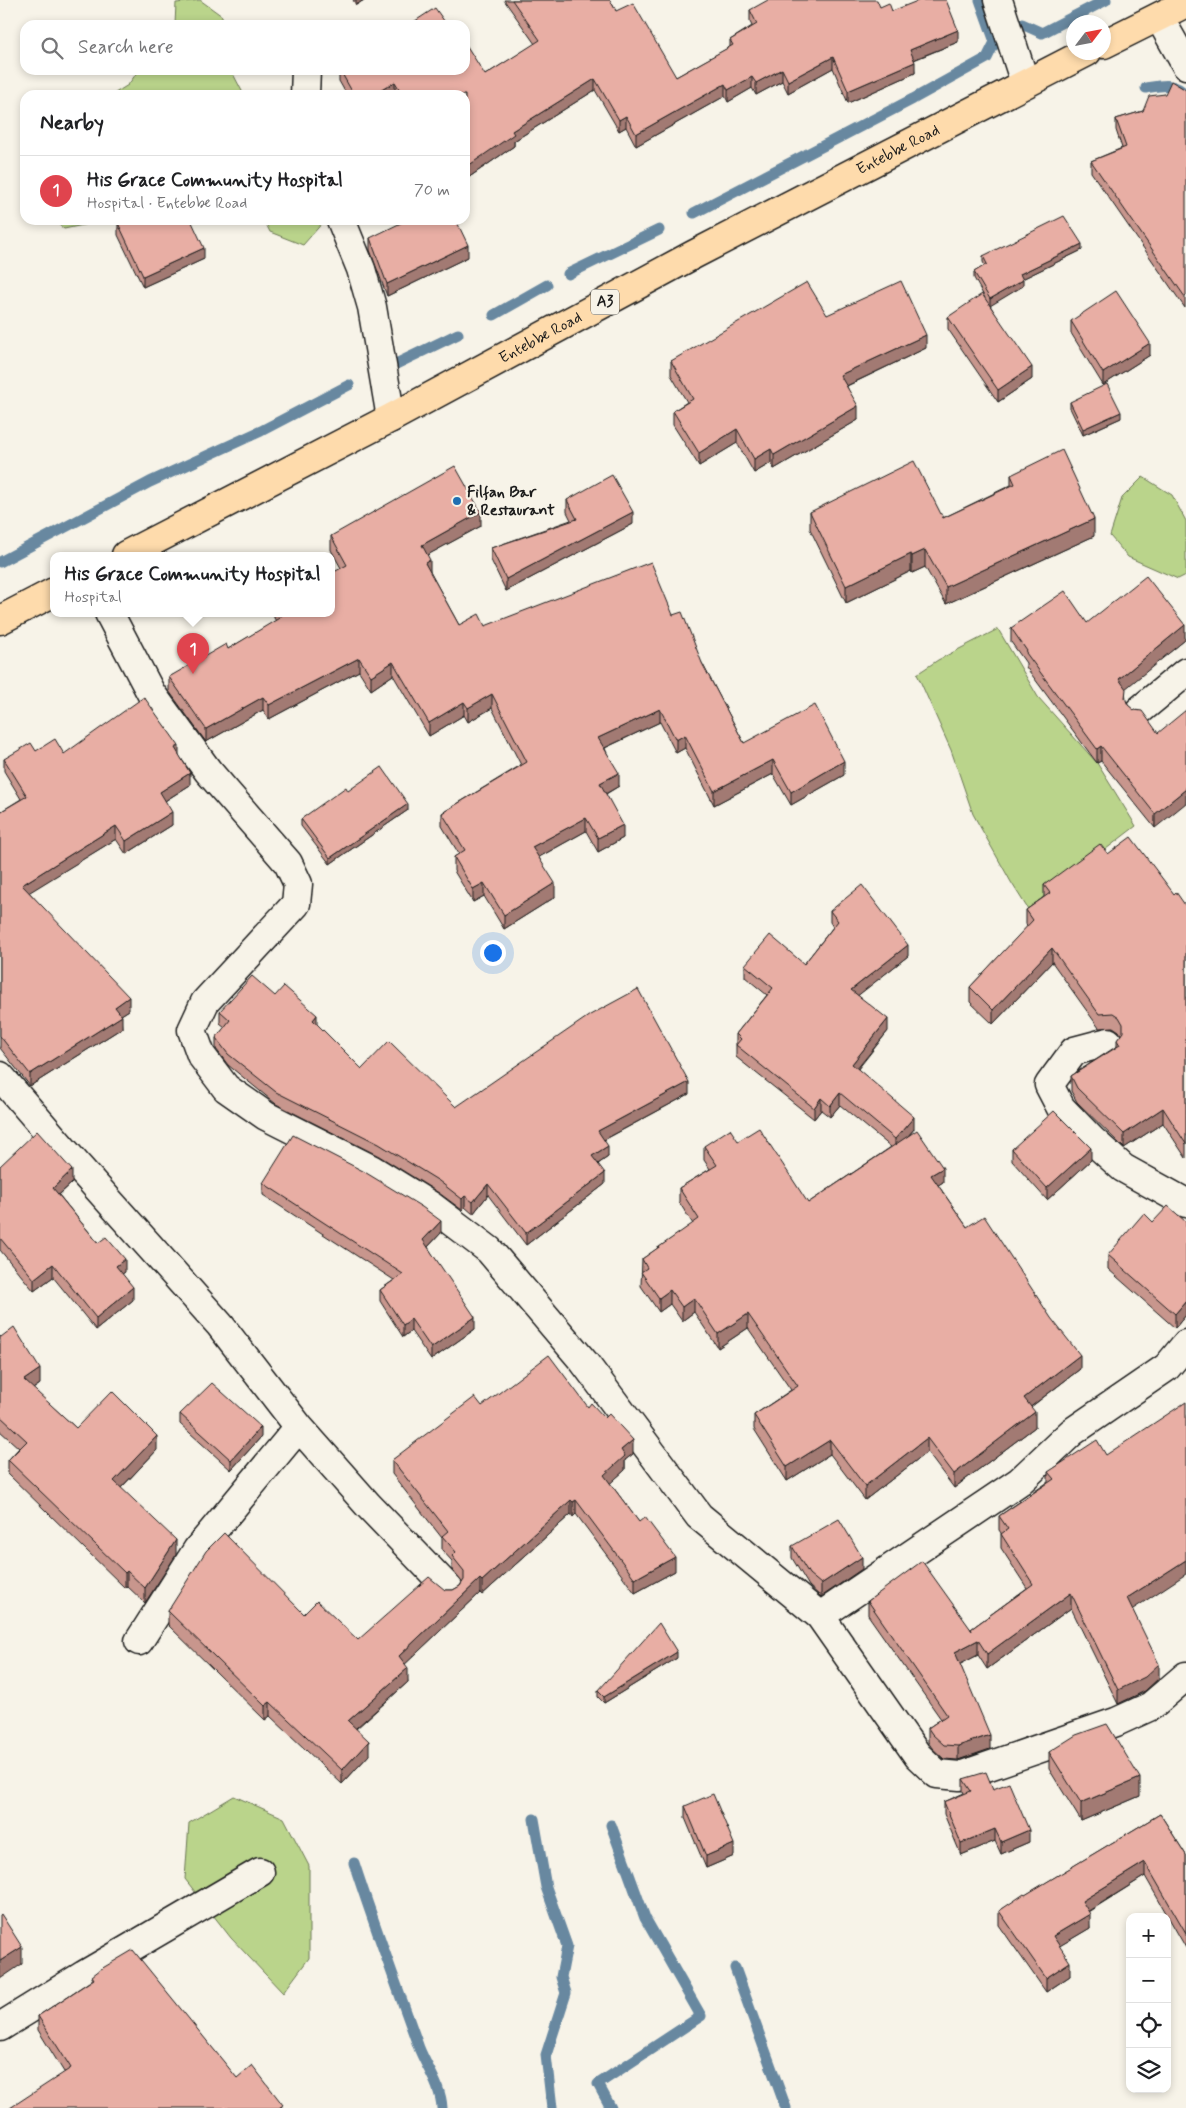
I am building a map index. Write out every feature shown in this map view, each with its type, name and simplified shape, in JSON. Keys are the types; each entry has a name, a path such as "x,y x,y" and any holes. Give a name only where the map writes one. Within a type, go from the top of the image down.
{"main road":[{"path":"1111,41 1186,3"},
{"name":"Entebbe Road","path":"132,552 391,418 692,255 1071,60"},
{"path":"0,620 50,594"}],"street":[{"path":"998,0 1025,83"},
{"path":"1159,17 1186,65"},
{"path":"306,75 306,90"},
{"path":"343,225 361,269 372,307 391,418"},
{"path":"111,617 151,693 208,771 288,863 298,884 296,904 205,1002 192,1030 201,1055 226,1088 266,1116 372,1169 431,1206 490,1250 584,1362 699,1516 820,1616 918,1756 937,1774 960,1776 1116,1722 1151,1706 1186,1676"},
{"path":"1140,710 1186,672"},
{"path":"1108,1042 1074,1051 1049,1085 1061,1108 1123,1168 1186,1203"},
{"path":"0,1076 220,1325 299,1427 368,1505 449,1589"},
{"path":"820,1616 1020,1481 1072,1432 1167,1367 1186,1344"},
{"path":"139,1641 197,1550 299,1427"},
{"path":"0,2027 84,1975 260,1872"}],"green space":[{"path":"200,0 222,16 222,20 175,20 176,3"},
{"path":"135,75 234,75 241,90 120,90 128,85"},
{"path":"59,225 83,225 64,229"},
{"path":"266,225 321,225 303,245 270,232"},
{"path":"1143,477 1172,495 1186,521 1186,575 1178,579 1128,557 1110,536 1122,498"},
{"path":"998,629 1038,697 1097,763 1136,826 1028,909 973,814 951,750 917,674 938,660"},
{"path":"234,1796 284,1818 309,1866 309,1958 283,1993 231,1938 185,1879 189,1823"}],"building":[{"path":"512,0 610,0 616,11 633,3 676,77 733,45 730,40 757,24 750,10 768,0 877,0 880,7 889,3 892,11 920,0 946,0 958,30 910,50 915,62 848,91 833,57 788,81 782,69 756,83 752,77 728,90 725,84 636,134 626,116 619,120 595,79 512,131 514,134 470,165 470,90 400,90 395,82 381,90 351,90 343,75 470,75 470,51 485,75 540,40"},
{"path":"435,8 443,20 417,20"},
{"path":"1171,81 1186,90 1185,297 1091,161 1126,147 1116,119 1143,111 1149,96 1165,94"},
{"path":"1064,216 1082,244 1020,274 1023,280 990,299 974,272 987,264 983,256"},
{"path":"119,225 193,225 204,248 143,276"},
{"path":"397,225 458,225 468,245 387,284 370,238"},
{"path":"901,281 926,335 840,375 858,406 774,455 771,449 754,459 737,429 699,453 673,411 693,399 671,361 807,282 827,315"},
{"path":"1116,291 1150,343 1103,373 1071,321"},
{"path":"982,294 1032,367 998,390 948,317"},
{"path":"1107,384 1121,412 1083,429 1070,402"},
{"path":"1062,450 1094,519 946,587 925,550 912,556 911,554 846,586 810,512 914,461 943,518 1015,484 1011,475"},
{"path":"455,466 481,512 422,545 430,560 425,563 459,625 479,614 485,626 651,562 673,615 682,612 702,663 744,743 815,705 844,761 791,792 773,760 714,791 685,735 676,740 660,709 598,738 619,773 600,783 623,825 598,838 586,818 532,847 555,883 504,915 484,883 473,889 454,857 465,850 442,813 527,762 492,694 468,708 464,702 429,723 393,662 371,676 359,658 269,705 263,697 206,729 169,677 226,644 228,649 281,617 335,617 335,571 347,565 331,536"},
{"path":"612,475 633,512 506,579 491,548 577,519 567,500"},
{"path":"1146,576 1185,625 1119,679 1126,689 1125,698 1128,705 1134,710 1142,711 1158,733 1186,710 1186,789 1155,814 1101,746 1097,749 1026,653 1027,651 1011,628 1065,591 1087,623"},
{"path":"144,697 179,746 175,748 190,773 160,792 172,812 126,841 116,826 22,885 129,997 115,1007 122,1016 30,1074 0,1036 0,812 27,796 4,759 31,743 36,751 55,739 64,754"},
{"path":"382,767 408,804 330,858 301,819 346,787 348,791"},
{"path":"1131,837 1174,894 1176,892 1186,904 1186,1144 1163,1108 1124,1134 1077,1088 1071,1076 1120,1045 1117,1040 1123,1032 1123,1024 1119,1017 1113,1013 1099,1014 1052,948 993,1010 970,987 1033,920 1026,910 1050,893 1044,885 1100,844 1108,854"},
{"path":"862,885 908,945 851,990 888,1019 852,1064 914,1117 895,1139 840,1093 830,1106 821,1098 814,1108 736,1045 741,1039 736,1034 773,988 745,965 770,935 804,964 838,921 830,911"},
{"path":"252,976 275,996 284,986 317,1015 313,1020 362,1069 389,1041 456,1107 590,1015 638,989 689,1082 598,1131 608,1146 592,1156 605,1173 526,1233 488,1184 473,1202 465,1196 462,1199 439,1181 379,1144 276,1092 228,1054 216,1038 230,1020 220,1011"},
{"path":"1054,1111 1091,1148 1047,1188 1012,1149"},
{"path":"759,1128 808,1203 917,1130 943,1168 931,1175 967,1227 984,1216 1051,1318 1080,1355 1024,1398 1035,1412 954,1474 927,1438 865,1486 830,1440 787,1467 754,1415 798,1386 748,1314 718,1334 694,1298 682,1307 670,1290 659,1298 641,1272 647,1268 642,1259 699,1219 679,1188 717,1165 704,1146 730,1129 738,1141"},
{"path":"37,1131 72,1170 53,1188 98,1243 106,1237 125,1259 116,1266 133,1287 96,1318 53,1264 34,1279 0,1238 0,1166"},
{"path":"293,1135 363,1171 422,1207 441,1221 423,1240 475,1317 431,1348 411,1319 403,1325 380,1290 403,1274 263,1183"},
{"path":"1168,1206 1186,1222 1186,1301 1175,1314 1108,1255 1144,1213 1153,1222"},
{"path":"14,1327 40,1369 24,1380 76,1428 112,1391 157,1436 114,1481 176,1540 145,1588 127,1571 125,1573 8,1460 27,1441 0,1416 0,1336"},
{"path":"549,1355 588,1407 591,1403 605,1418 609,1414 633,1440 621,1450 625,1456 604,1475 639,1522 645,1517 675,1557 635,1579 576,1500 573,1502 571,1500 482,1581 480,1579 399,1656 408,1668 348,1721 369,1741 342,1770 270,1702 265,1706 168,1611 206,1551 224,1533 304,1614 317,1601 358,1640 429,1577 445,1590 453,1590 460,1586 464,1580 464,1571 452,1556 456,1552 442,1536 448,1531 392,1460 475,1397 482,1406"},
{"path":"212,1383 261,1427 231,1460 180,1414"},
{"path":"1186,1402 1186,1560 1127,1598 1159,1664 1145,1677 1118,1690 1071,1593 987,1654 978,1640 955,1652 990,1735 958,1746 944,1745 928,1728 947,1715 868,1601 922,1561 972,1631 971,1629 1033,1584 1001,1534 1008,1529 999,1516 1054,1479 1048,1472 1097,1440 1106,1455"},
{"path":"839,1519 862,1557 821,1584 809,1574 792,1546"},
{"path":"659,1623 677,1652 604,1697 598,1691"},
{"path":"1107,1724 1140,1778 1081,1803 1049,1752 1076,1735"},
{"path":"986,1772 993,1789 1009,1783 1029,1830 1001,1842 995,1829 961,1843 944,1802 971,1791 963,1779"},
{"path":"713,1794 734,1844 706,1856 685,1806"},
{"path":"1160,1814 1186,1855 1186,1933 1145,1862 1082,1901 1090,1914 1053,1936 1070,1962 1046,1978 999,1911 1024,1894"},
{"path":"0,1915 22,1947 0,1961"},
{"path":"133,1950 237,2078 252,2065 283,2105 279,2108 10,2108 71,2068 38,2016 94,1979 92,1976 101,1969"}],"waterway":[{"path":"694,213 913,99 987,58 995,42 980,0"},
{"path":"1022,24 1042,33 1106,0"},
{"path":"1146,88 1168,85 1177,88 1186,95"},
{"path":"568,274 659,230"},
{"path":"494,315 547,285"},
{"path":"396,364 458,334"},
{"path":"0,562 150,482 261,431 349,385"},
{"path":"534,1819 546,1887 567,1946 561,1977 566,1993 546,2055 552,2108"},
{"path":"611,1825 645,1918 701,2016 598,2084 611,2108"},
{"path":"354,1863 419,2048 439,2092 442,2108"},
{"path":"735,1968 786,2108"}],"place":[{"name":"Filfan Bar & Restaurant","path":"457,501"},
{"name":"His Grace Community Hospital","path":"193,674"}]}
